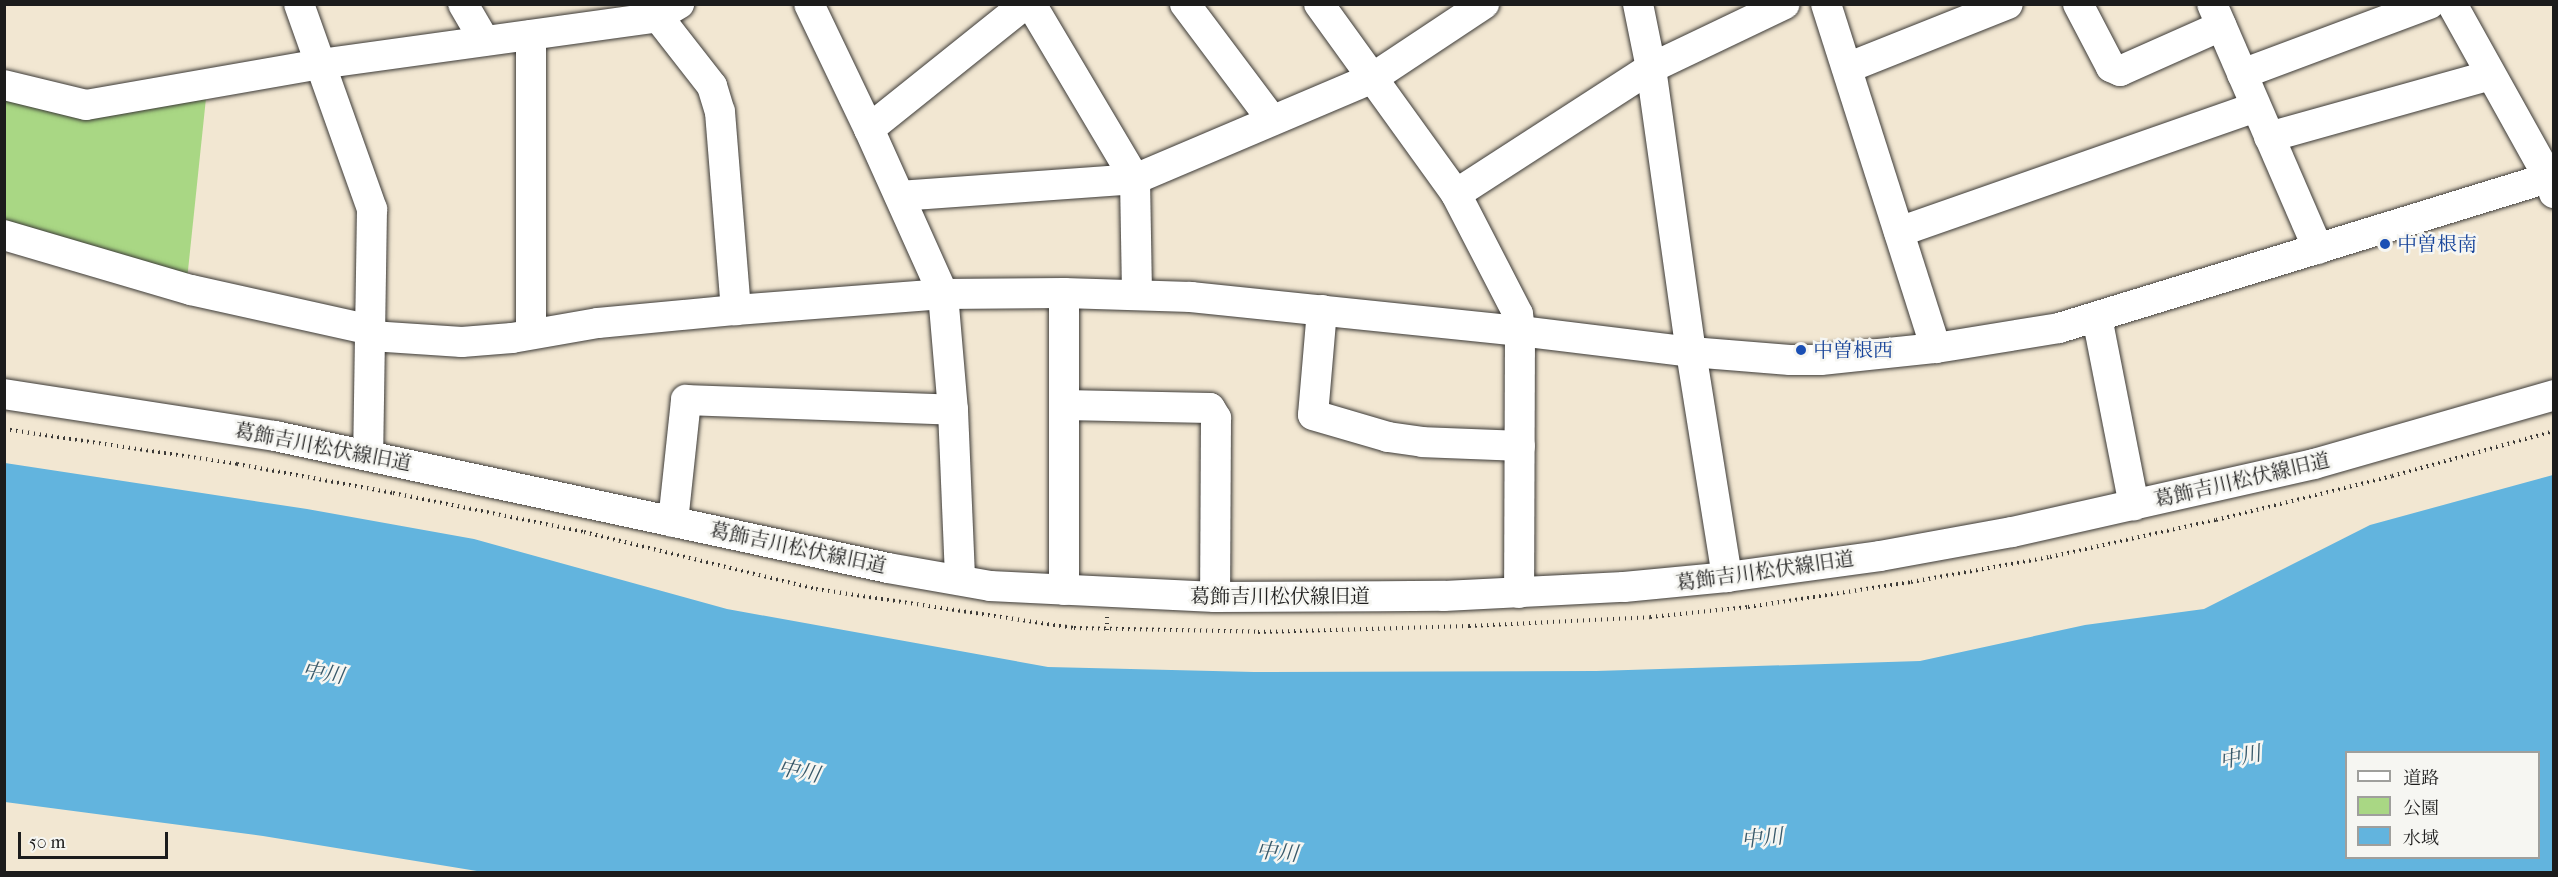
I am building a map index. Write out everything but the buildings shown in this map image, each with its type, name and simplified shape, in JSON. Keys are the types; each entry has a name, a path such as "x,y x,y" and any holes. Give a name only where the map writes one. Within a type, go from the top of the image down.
{"street":[{"path":"299,4 372,209 368,454"},
{"path":"463,4 484,40"},
{"path":"809,4 900,196 943,294 953,410 960,580"},
{"path":"869,129 1025,4"},
{"path":"1031,4 1135,179 1137,294"},
{"path":"1185,4 1272,120"},
{"path":"1319,4 1456,194 1518,314 1520,331 1519,593"},
{"path":"900,196 1135,179 1371,79 1484,4"},
{"path":"1638,4 1651,68 1691,352 1727,577"},
{"path":"1456,194 1651,68 1785,4"},
{"path":"1826,4 1936,348"},
{"path":"1847,68 2008,4"},
{"path":"2078,4 2111,67 2120,71 2216,15 2318,249"},
{"path":"2242,74 2429,4"},
{"path":"4,235 191,290 371,333 462,342 598,323 736,310 943,294 1064,292 1137,294 1322,310 1691,352 1790,360 1821,360 1936,348 2059,328 2318,249 2552,182 2452,5"},
{"path":"4,85 86,105 320,64 531,35 661,8 712,86 717,103 736,310"},
{"path":"531,35 531,334"},
{"path":"2269,138 2491,75"},
{"path":"1899,232 2255,107"},
{"path":"1064,292 1064,590"},
{"path":"1322,310 1313,415 1388,437 1422,442 1520,446"},
{"path":"2097,317 2134,506"},
{"name":"葛飾吉川松伏線旧道","path":"4,393 275,436 368,454 888,568 990,586 1215,597 1444,596 1624,588 1727,577 1880,556 2012,532 2314,464 2553,395"},
{"path":"673,522 686,400 953,410"},
{"path":"1064,405 1204,406 1210,408 1216,418 1215,597"}],"path":[{"path":"4,429 215,460 393,493 584,532 816,589 1074,628 1258,632"},
{"path":"1685,604 1686,613"},
{"path":"1107,622 1107,630"}],"green space":[{"path":"206,98 187,280 5,226 4,99"}],"water":[{"name":"中川","path":"5,463 307,509 474,539 727,609 1048,667 1254,672 1596,671 1920,661 2085,625 2204,609 2370,525 2553,475 2553,872 483,872 263,836 5,802"}],"place":[{"name":"中曽根南","path":"2385,244"},
{"name":"中曽根西","path":"1801,350"}]}
